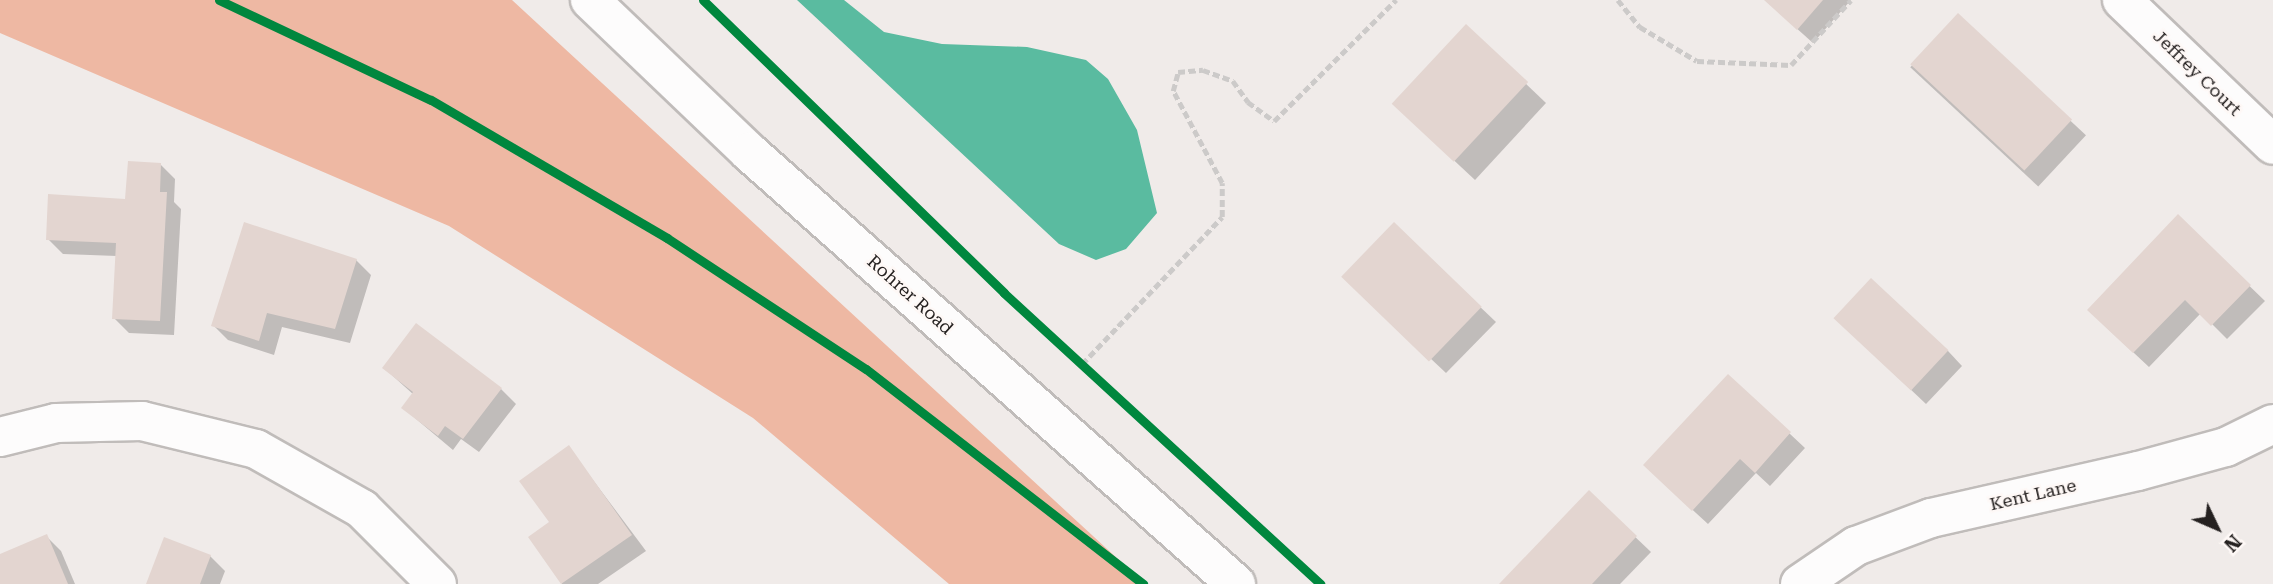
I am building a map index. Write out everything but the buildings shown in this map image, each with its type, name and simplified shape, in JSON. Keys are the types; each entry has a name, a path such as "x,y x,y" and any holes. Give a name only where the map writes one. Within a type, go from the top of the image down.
{"street":[{"name":"Rohrer Road","path":"590,0 749,152 1236,584"},
{"name":"Jeffrey Court","path":"2122,0 2273,145"},
{"path":"0,436 56,423 142,421 256,449 362,509 437,584"},
{"name":"Kent Lane","path":"1800,584 1856,545 1931,518 2138,471 2226,447 2273,424"}],"path":[{"path":"1082,364 1222,217 1222,183 1173,91 1178,72 1203,70 1233,81 1248,102 1274,121 1396,0"},
{"path":"1618,0 1640,27 1697,61 1791,65 1851,0"},
{"path":"1072,355 1091,373"}],"shaded area":[{"path":"0,0 512,0 1145,584 949,584 753,418 449,226 0,33"},
{"path":"797,0 844,0 884,32 942,44 1027,47 1086,60 1108,79 1137,130 1157,213 1126,249 1096,260 1059,244"}],"cycle path":[{"path":"219,0 431,100 667,238 866,369 1143,584"},
{"path":"703,0 1004,293 1320,584"}]}
